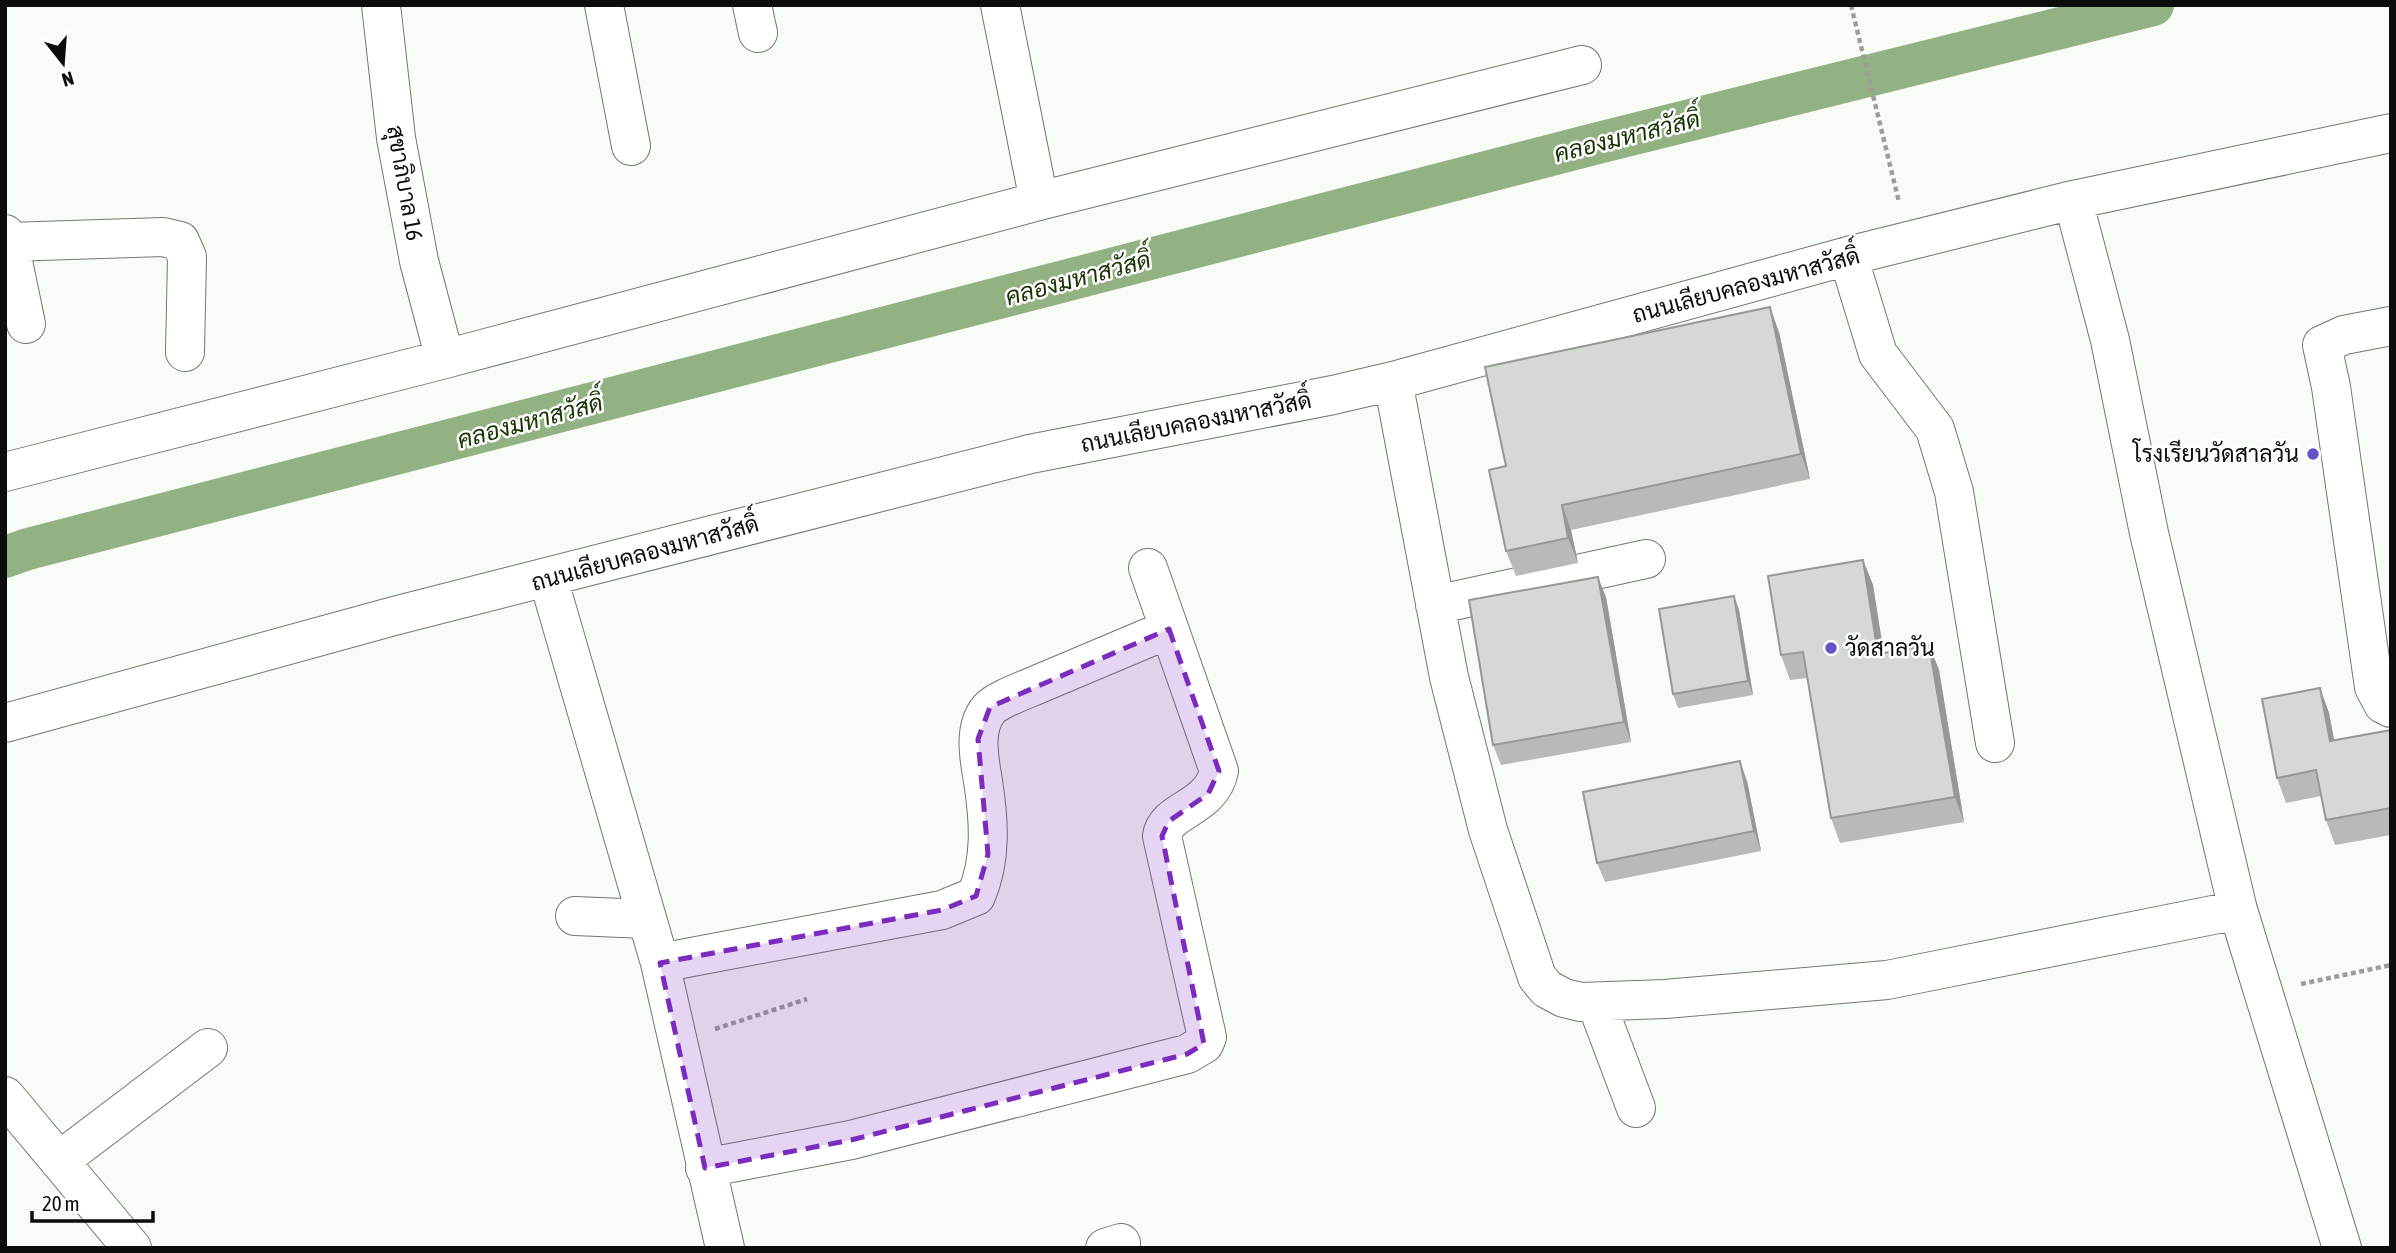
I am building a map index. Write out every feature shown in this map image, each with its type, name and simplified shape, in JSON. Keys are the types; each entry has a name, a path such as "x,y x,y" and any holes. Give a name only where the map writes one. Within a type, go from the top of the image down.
{"street":[{"name":"สุขาภิบาล 16","path":"381,5 396,138 419,261 445,359"},
{"path":"604,5 631,146"},
{"path":"1000,5 1039,201"},
{"path":"5,472 445,359 1039,201 1582,65"},
{"name":"ถนนเลียบคลองมหาสวัสดิ์","path":"5,723 394,616 1030,454 1393,381 1848,256 2073,200 2391,133"},
{"path":"2073,200 2110,340 2149,533 2238,910 2342,1248"},
{"path":"26,324 7,238 163,237 180,241 187,257 185,352"},
{"path":"1848,256 1878,354 1935,429 1954,492 1995,743"},
{"path":"2391,326 2344,335 2322,345 2331,387 2374,687 2383,704 2391,708"},
{"path":"1393,381 1449,677 1488,830 1537,977 1547,989 1564,998 1595,1002 1665,999 1887,980 2238,910"},
{"path":"1436,605 1646,559"},
{"path":"705,1168 864,1136 1188,1054 1204,1044 1207,1037 1162,836 1169,821 1209,794 1216,784 1219,771 1147,568"},
{"path":"548,578 660,963 724,1248"},
{"path":"660,963 942,910 976,896 985,875 988,854 988,809 978,739 982,722 990,707 1169,629"},
{"path":"575,916 646,919"},
{"path":"1595,1002 1636,1108"},
{"path":"60,1161 208,1048"},
{"path":"5,1096 132,1248"}],"path":[{"path":"1851,5 1894,182"},
{"path":"2263,993 2391,965"},
{"path":"678,1042 807,999"}],"highlighted area":[{"path":"1169,629 1219,771 1208,794 1169,821 1162,836 1204,1044 1187,1054 851,1140 705,1168 660,963 942,910 976,896 988,854 978,739 990,707"}],"building":[{"path":"1770,307 1801,454 1562,505 1568,538 1506,551 1489,470 1506,466 1485,367"},
{"path":"1863,560 1878,654 1929,645 1955,797 1831,818 1803,652 1781,655 1768,576"},
{"path":"1598,577 1624,722 1493,745 1469,600"},
{"path":"1734,596 1748,681 1673,694 1659,609"},
{"path":"2320,688 2330,741 2391,730 2391,808 2326,820 2316,770 2277,778 2262,699"},
{"path":"1740,761 1754,831 1597,863 1583,792"}],"waterway":[{"name":"คลองมหาสวัสดิ์","path":"5,557 1602,142 2153,5"}],"place":[{"name":"โรงเรียนวัดสาลวัน","path":"2313,454"},
{"name":"วัดสาลวัน","path":"1831,648"}]}
